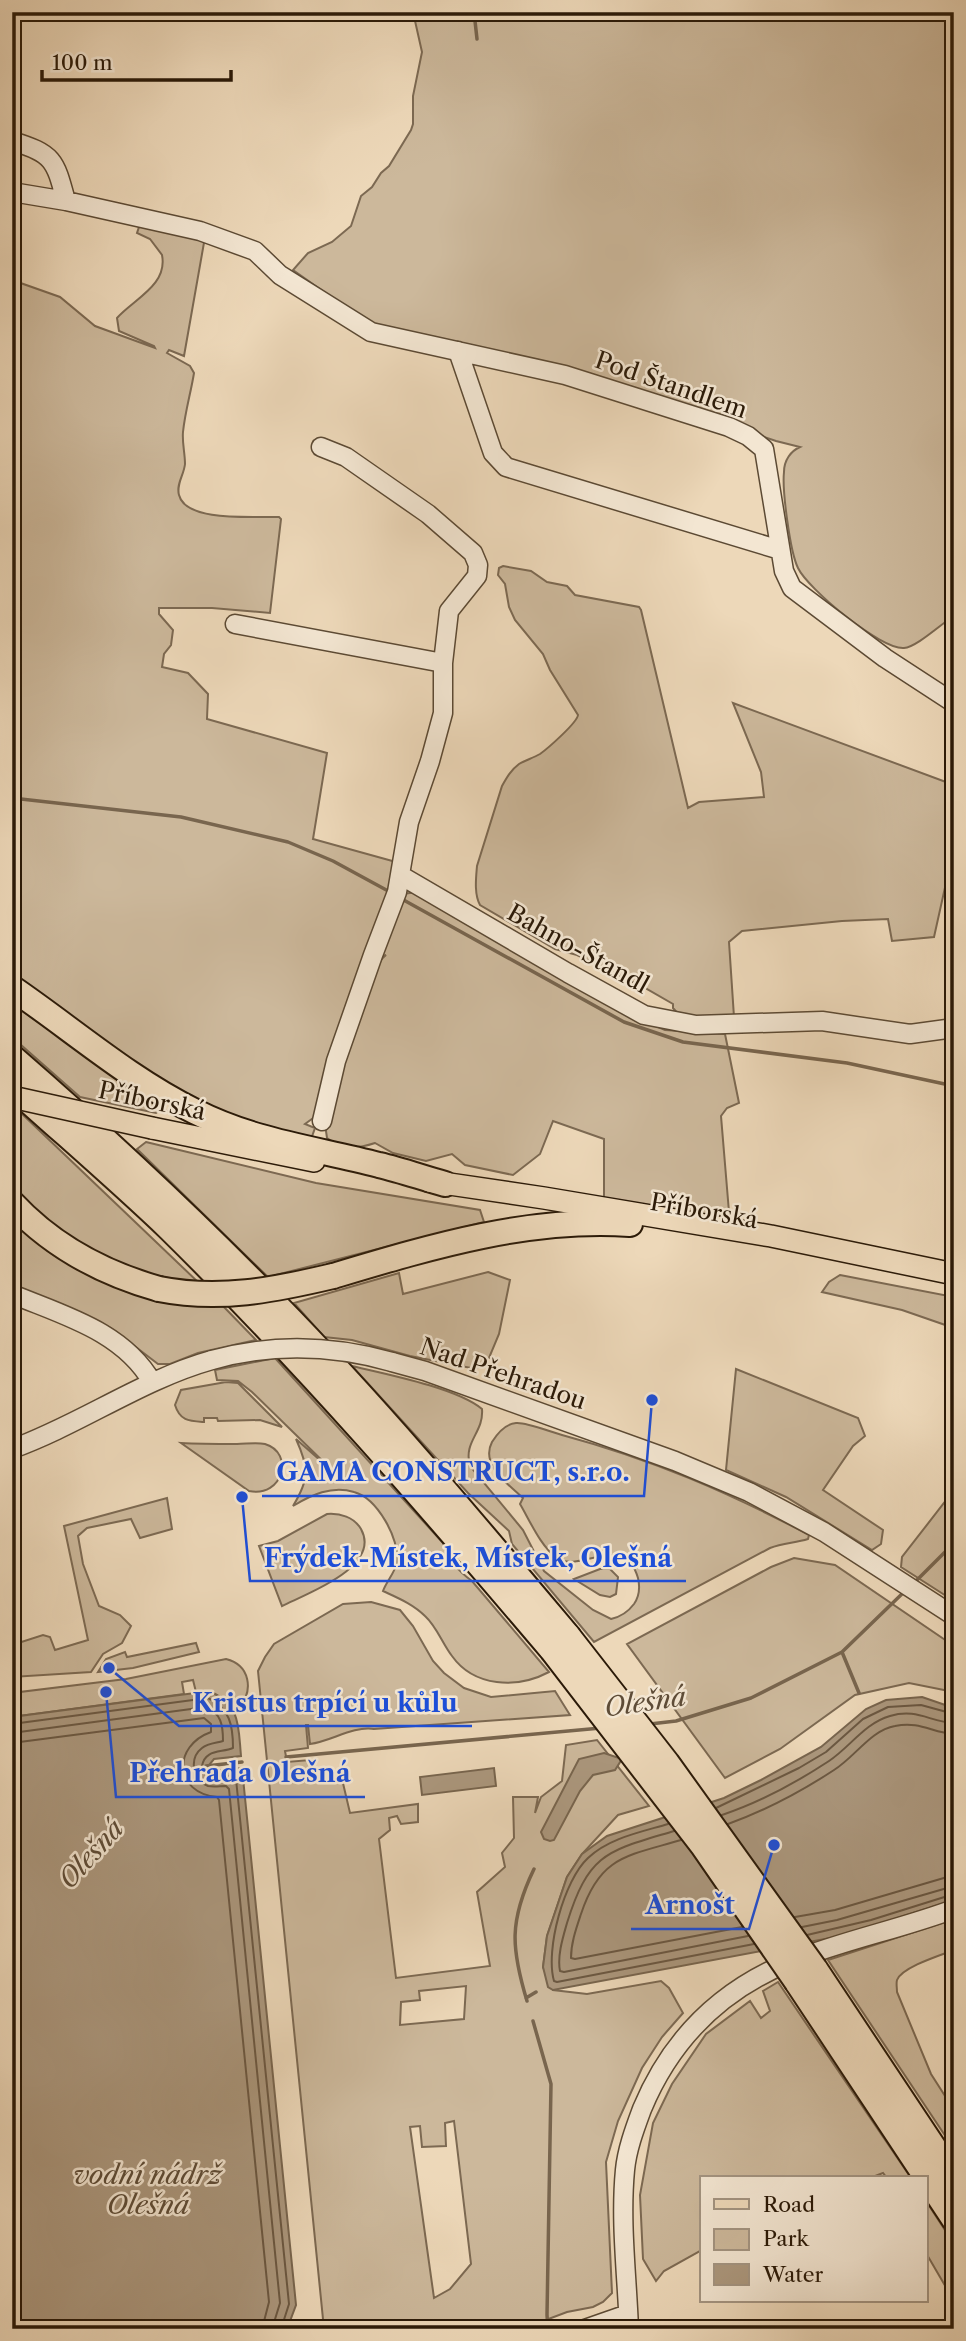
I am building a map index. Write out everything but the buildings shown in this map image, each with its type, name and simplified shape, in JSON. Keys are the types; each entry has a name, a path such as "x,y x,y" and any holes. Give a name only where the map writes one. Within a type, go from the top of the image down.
{"highway":[{"path":"12,988 132,1073 194,1112 249,1134 290,1146 378,1164 446,1184"},
{"path":"12,1057 174,1203 277,1305 429,1472 560,1643"},
{"path":"12,1086 169,1229 560,1643 667,1763 806,1976 928,2176"},
{"path":"12,1203 38,1228 75,1255 116,1275 159,1289 193,1294 228,1295 270,1290 333,1276 415,1252 528,1227 578,1223 630,1224"},
{"path":"806,1976 954,2178"},
{"path":"928,2176 954,2219"}],"main road":[{"name":"Příborská","path":"12,1097 259,1151 784,1238 954,1274"},
{"name":"Příborská","path":"446,1184 630,1224 821,1258 954,1287"}],"street":[{"path":"12,141 36,149 49,157 58,170 66,201"},
{"name":"Pod Štandlem","path":"12,192 66,201 200,231 255,251 280,275 371,332 565,375 729,427 748,436 764,449 783,571 792,588 885,658 954,703"},
{"path":"458,351 493,453 506,467 780,550"},
{"path":"321,447 346,457 370,472 428,514 473,553 478,565 477,576 449,611 443,663 443,713 409,822 397,889 336,1061 321,1121"},
{"path":"234,624 443,663"},
{"name":"Bahno-Štandl","path":"397,889 568,973 644,1015 696,1025 822,1021 910,1034 954,1028"},
{"path":"12,1294 102,1334 129,1352 152,1382"},
{"name":"Nad Přehradou","path":"12,1449 40,1439 152,1382 212,1360 255,1350 300,1347 354,1353 437,1376 713,1476 785,1510 891,1574 954,1616"},
{"path":"585,2329 628,2321 623,2209 625,2168 636,2124 651,2088 682,2038 729,1993 759,1975 793,1960 954,1909"}],"green space":[{"path":"413,12 954,12 954,616 916,644 904,648 893,646 846,617 804,578 792,549 784,481 787,460 800,447 584,375 381,332 293,270 308,253 332,242 351,226 361,196 389,166 411,130 413,96 422,52"},
{"path":"140,224 205,237 184,356 169,350 167,353 190,366 194,373 183,432 185,464 179,495 184,504 208,514 281,519 270,613 212,608 159,608 159,614 173,630 171,645 164,654 162,667 188,673 208,694 207,719 327,753 313,839 396,862 392,890 316,1116 305,1124 315,1128 310,1142 225,1114 181,1094 12,976 12,280 60,297 95,326 155,348 119,331 117,318 148,291 160,275 162,255 150,239 137,233"},
{"path":"503,566 531,571 547,582 567,586 575,595 639,607 688,808 699,802 764,797 761,772 733,703 954,785 954,847 934,937 892,941 888,919 742,931 729,942 734,1017 680,1016 673,1004 645,988 577,955 555,949 480,905 476,891 477,866 502,786 516,766 544,751 567,730 578,715 543,654 515,620 509,607 505,584 498,575 499,568"},
{"path":"418,892 618,1010 665,1030 725,1034 739,1103 727,1108 721,1116 730,1224 604,1202 604,1139 553,1121 540,1154 513,1175 465,1165 452,1154 426,1161 393,1153 375,1143 350,1147 339,1145 327,1138 325,1124 348,1034 375,967 386,955 379,957 373,968 373,961 398,899 402,894"},
{"path":"12,1004 163,1108 156,1113 80,1097 12,1037"},
{"path":"12,1110 20,1112 199,1283 135,1270 89,1253 58,1234 12,1192"},
{"path":"146,1142 316,1183 480,1210 484,1222 268,1277 137,1149"},
{"path":"12,1221 52,1254 77,1269 120,1288 222,1305 256,1340 198,1353 170,1364 158,1364 111,1328 12,1284"},
{"path":"488,1272 510,1280 499,1334 489,1358 476,1369 410,1356 352,1340 324,1337 294,1303 399,1273 403,1294"},
{"path":"840,1275 954,1297 954,1328 902,1310 822,1292 829,1282"},
{"path":"275,1358 443,1543 454,1565 472,1581 549,1672 510,1683 484,1679 461,1666 425,1616 383,1591 397,1562 395,1542 379,1511 363,1496 346,1490 330,1490 293,1506 306,1473 296,1439 338,1476 252,1392 238,1381 217,1380 215,1370"},
{"path":"352,1366 439,1388 471,1401 482,1409 480,1425 469,1450 470,1466 523,1530 544,1571 593,1610 611,1619 626,1612 637,1598 639,1581 631,1564 623,1557 613,1555 567,1561 551,1553 520,1504 523,1498 497,1473 490,1458 492,1442 508,1425 521,1423 532,1426 658,1466 749,1505 809,1535 808,1539 770,1548 594,1642 512,1544 509,1531 468,1493"},
{"path":"736,1369 858,1418 865,1436 853,1446 823,1490 883,1530 881,1544 872,1550 786,1497 726,1470"},
{"path":"226,1382 238,1383 282,1427 260,1420 218,1421 217,1418 204,1418 204,1422 194,1421 180,1414 175,1405 181,1390"},
{"path":"181,1443 265,1444 280,1456 281,1474 270,1488 249,1491"},
{"path":"954,1490 954,1601 901,1567 902,1557"},
{"path":"167,1498 172,1529 140,1538 131,1519 87,1528 78,1536 83,1564 99,1606 120,1615 131,1626 122,1643 103,1654 91,1672 12,1677 12,1645 43,1635 50,1637 55,1650 88,1640 64,1526"},
{"path":"327,1514 337,1514 355,1521 361,1529 365,1543 361,1555 352,1567 338,1577 282,1606 259,1546 278,1541"},
{"path":"794,1558 835,1565 954,1646 954,1692 909,1683 855,1695 780,1749 725,1778 627,1644 771,1567"},
{"path":"600,1569 610,1569 618,1577 616,1594 610,1597 600,1595 574,1579"},
{"path":"371,1602 400,1610 413,1626 433,1661 464,1688 491,1697 555,1691 570,1715 366,1729 310,1744 306,1725 308,1748 285,1751 287,1762 310,1760 311,1772 300,1776 316,1775 342,1779 350,1813 418,1804 418,1822 401,1824 397,1816 389,1818 390,1830 379,1839 396,1978 490,1966 477,1892 505,1867 502,1853 514,1838 513,1797 538,1797 535,1813 541,1797 562,1781 566,1745 597,1740 649,1806 618,1815 582,1854 567,1877 547,1936 543,1967 553,1990 587,1994 661,1981 669,1988 683,2013 662,2037 642,2068 618,2121 606,2162 612,2293 593,2307 567,2312 522,2329 324,2329 258,1671 274,1644 343,1604","holes":["466,1986 464,2019 400,2025 401,2002 420,2000 419,1991","454,2121 471,2264 450,2289 434,2298 410,2127 420,2126 422,2147 446,2146 445,2123"]},
{"path":"196,1643 199,1652 133,1668 98,1672 106,1659 125,1652 127,1657"},
{"path":"226,1659 240,1667 247,1679 247,1694 239,1708 233,1709 221,1697 212,1693 196,1692 193,1680 182,1682 184,1694 12,1717 12,1693 126,1679"},
{"path":"954,1919 954,1950 922,1962 900,1975 897,1992 931,2074 954,2110 954,2149 828,1960"},
{"path":"778,1982 910,2176 885,2176 883,2173 875,2176 700,2176 700,2251 664,2271 656,2281 643,2259 640,2195 653,2123 672,2084 706,2034 750,2001 761,2018 770,2011 763,1991"},
{"path":"928,2204 954,2244 954,2301 928,2256"}],"water":[{"name":"vodní nádrž Olešná","path":"210,1691 228,1703 238,1726 241,1756 214,1759 209,1765 216,1771 242,1768 296,2305 287,2329 12,2329 12,1717"},
{"path":"922,1697 954,1708 954,1900 841,1936 553,1990 548,1987 543,1967 547,1936 567,1877 582,1854 607,1836 724,1798 761,1780 821,1747 866,1709 886,1700"},
{"path":"604,1753 622,1759 615,1770 593,1775 580,1791 554,1840 544,1839 541,1832 579,1759"},
{"path":"494,1768 496,1786 422,1795 420,1777"}],"waterway":[{"path":"474,12 477,39"},
{"path":"12,798 181,817 288,842 333,861 390,892"},
{"path":"400,898 624,1022 683,1042 847,1063 954,1086"},
{"name":"Olešná","path":"913,1584 954,1543"},
{"name":"Olešná","path":"650,1724 676,1721 751,1698 842,1652 905,1591"},
{"path":"842,1652 859,1693"},
{"name":"Olešná","path":"286,1757 601,1728"},
{"name":"Olešná","path":"206,1766 242,1762"},
{"path":"527,2001 518,1965 515,1935 520,1904 534,1869"},
{"path":"526,1998 536,1992"},
{"path":"533,2021 551,2084 548,2329"}],"place":[{"name":"GAMA CONSTRUCT, s.r.o.","path":"652,1400"},
{"name":"Frýdek-Místek, Místek, Olešná","path":"242,1497"},
{"name":"Kristus trpící u kůlu","path":"109,1668"},
{"name":"Přehrada Olešná","path":"106,1692"},
{"name":"Arnošt","path":"774,1845"}]}
